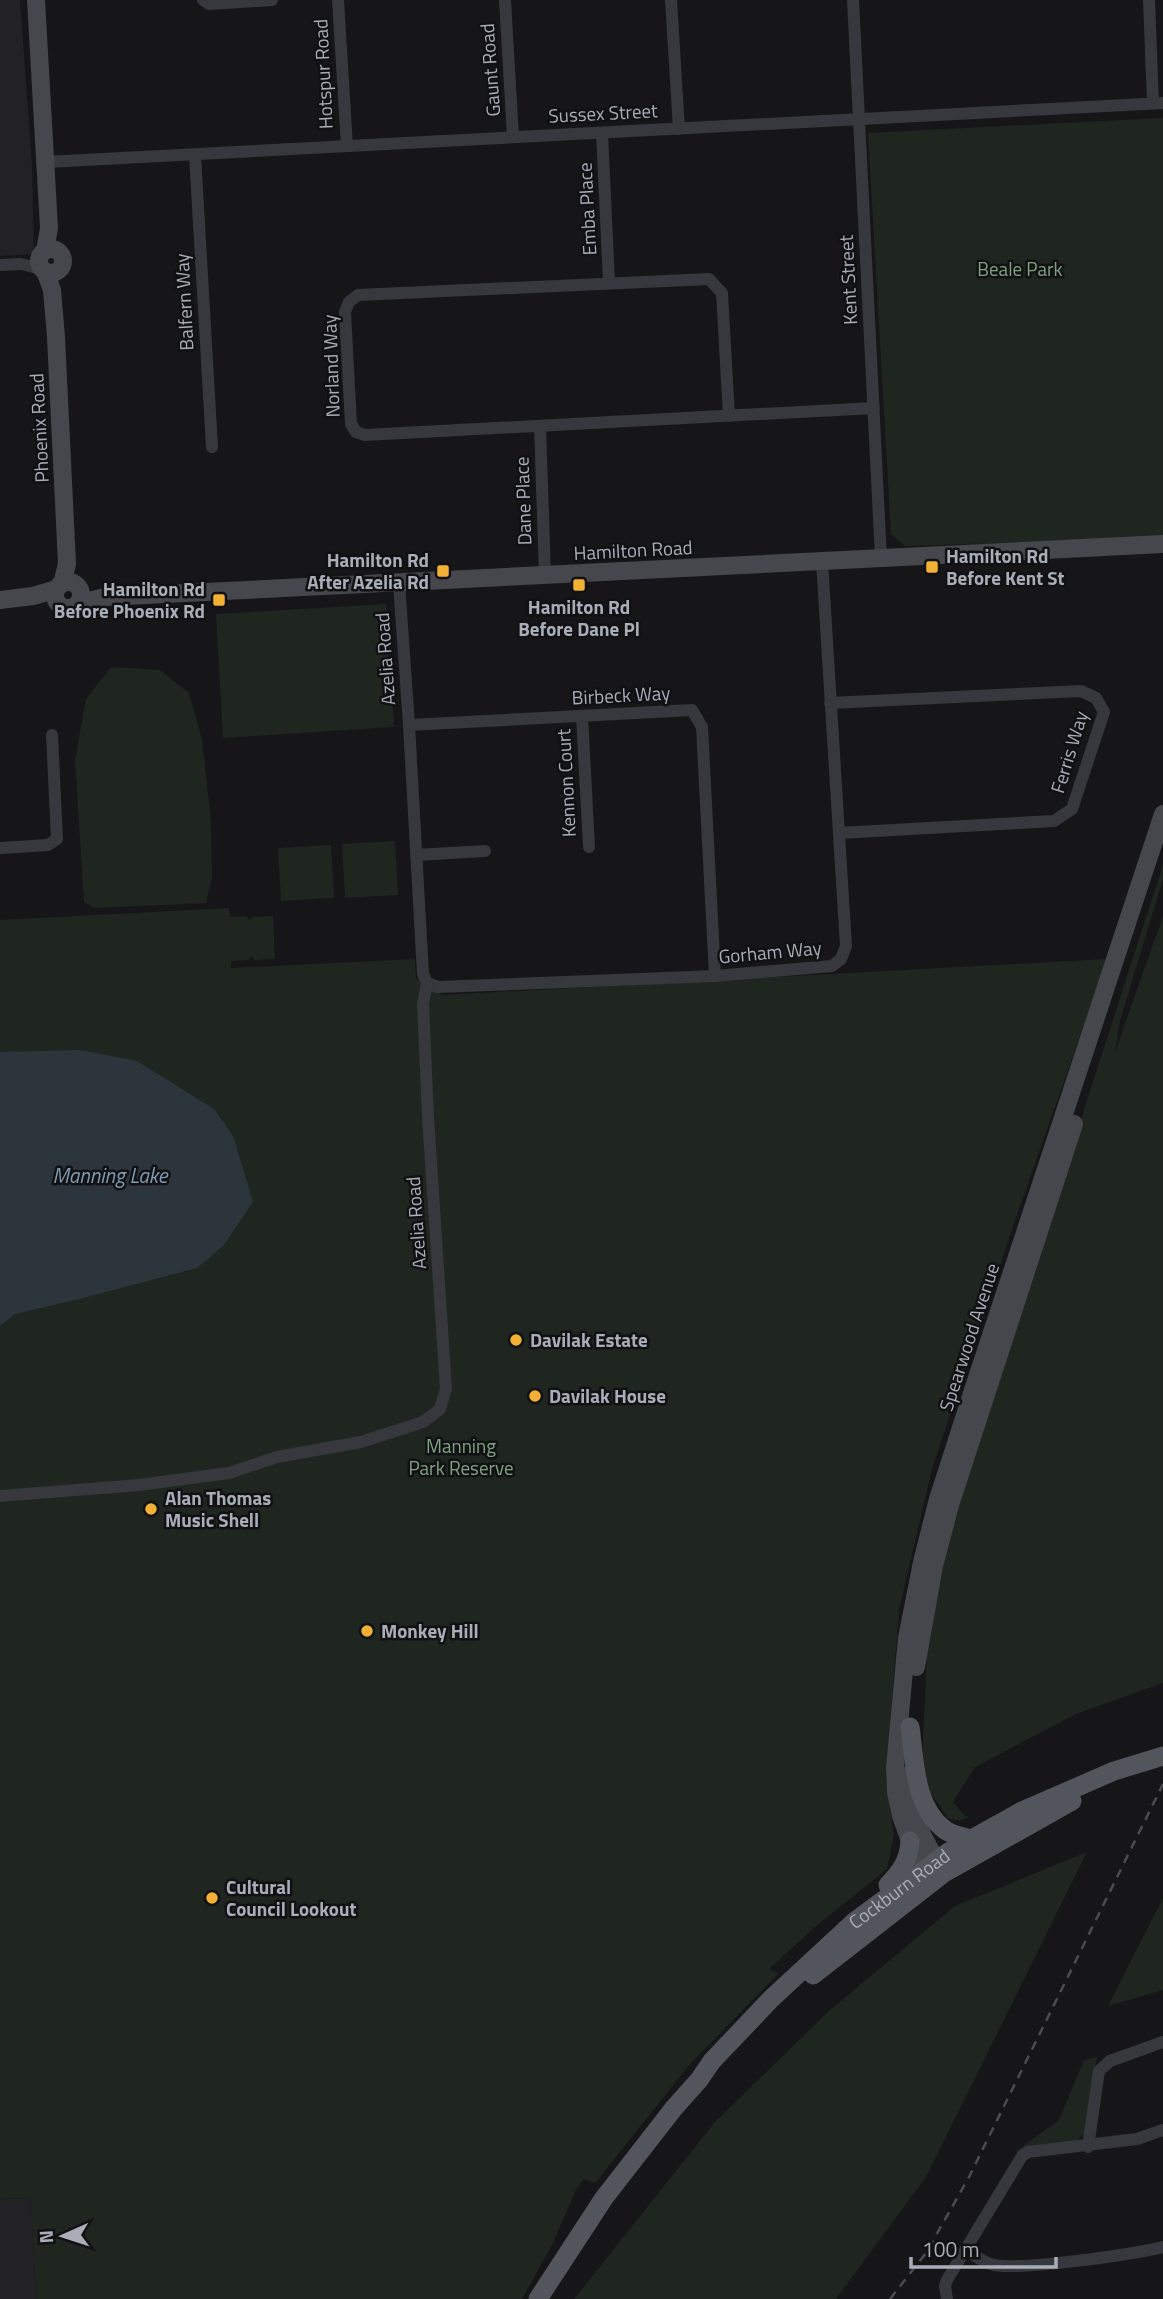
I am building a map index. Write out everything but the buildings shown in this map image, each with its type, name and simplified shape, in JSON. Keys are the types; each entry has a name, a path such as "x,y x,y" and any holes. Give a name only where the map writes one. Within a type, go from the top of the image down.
{"main road":[{"name":"Phoenix Road","path":"36,0 68,591"},
{"name":"Hamilton Road","path":"68,591 105,597 1163,544"},
{"path":"0,600 68,591"},
{"path":"0,606 68,591"},
{"name":"Spearwood Avenue","path":"935,1871 910,1841 896,1792 895,1768 907,1638 922,1562 938,1499 976,1381 1163,814"},
{"name":"Spearwood Avenue","path":"935,1871 915,1820 908,1791 910,1727 919,1645 934,1566 950,1504 1163,851"},
{"path":"910,1727 918,1788 930,1814 946,1831 971,1839"},
{"name":"Cockburn Road","path":"699,2080 718,2066 812,1975 971,1839 1060,1793 1114,1771 1163,1756"},
{"name":"Cockburn Road","path":"538,2299 604,2198 712,2061 758,2011 822,1950 873,1906 935,1871 1117,1780 1144,1763"},
{"path":"873,1906 909,1857 910,1841"}],"street":[{"path":"203,0 209,4 272,0"},
{"name":"Hotspur Road","path":"338,0 347,146"},
{"name":"Gaunt Road","path":"505,0 513,137"},
{"path":"671,0 679,129"},
{"name":"Kent Street","path":"853,0 881,558"},
{"path":"1149,0 1158,103"},
{"name":"Sussex Street","path":"46,162 1158,103"},
{"name":"Emba Place","path":"602,133 610,282"},
{"name":"Balfern Way","path":"195,155 212,447"},
{"path":"0,265 49,261"},
{"name":"Norland Way","path":"729,416 722,293 709,279 358,295 349,302 345,312 351,424 356,432 365,435 729,416 874,408"},
{"name":"Dane Place","path":"540,426 545,576"},
{"name":"Gorham Way","path":"427,983 438,987 715,976 832,966 841,959 846,946 822,561"},
{"name":"Azelia Road","path":"0,1496 139,1485 229,1473 277,1457 369,1440 424,1422 440,1409 446,1389 428,1117 423,1004 427,983 422,974 409,725 398,583"},
{"name":"Ferris Way","path":"830,703 1081,691 1096,698 1104,712 1072,809 1054,821 839,833"},
{"name":"Birbeck Way","path":"409,725 692,710 702,727 715,976"},
{"name":"Kennon Court","path":"582,716 589,847"},
{"path":"0,848 48,845 57,839 52,735"},
{"path":"416,855 485,852"},
{"path":"1088,2147 1099,2071 1110,2062 1163,2042"},
{"path":"947,2299 947,2280 1022,2156 1028,2152 1138,2139 1163,2130"},
{"path":"966,2251 991,2264 1014,2266 1107,2256 1163,2246"}],"shaded area":[{"path":"0,0 20,0 32,164 34,254 0,256"},
{"path":"31,2198 36,2299 0,2299 0,2199"}],"green space":[{"name":"Beale Park","path":"1163,118 1163,538 905,546 891,534 868,133"},
{"path":"386,604 394,727 223,738 216,614"},
{"path":"111,667 160,670 189,693 202,739 211,821 212,877 206,903 95,908 84,902 75,760 86,699"},
{"path":"395,841 398,895 345,898 342,844"},
{"path":"331,845 334,898 281,901 278,848"},
{"path":"1163,865 1163,879 1120,1021 1115,1052 1163,916 1163,1683 1076,1714 975,1767 953,1802 969,1817 953,1820 948,1818 926,1786 922,1763 928,1626 952,1518"},
{"name":"Manning Park Reserve","path":"229,908 230,917 247,916 248,920 252,917 273,916 275,959 254,960 253,957 249,960 231,961 231,968 415,959 416,979 443,995 1107,959 932,1469 899,1610 886,1779 894,1835 887,1869 815,1927 769,1969 779,1973 690,2064 596,2182 584,2179 522,2299 36,2299 31,2198 0,2199 0,920"},
{"path":"1087,1852 926,2177 836,2299 574,2299 715,2122 831,2009 955,1906"},
{"path":"1163,1898 1163,1990 1108,2006"},
{"path":"1097,2057 1085,2133 1073,2144 1015,2152 1059,2120 1084,2060"}],"water":[{"name":"Manning Lake","path":"80,1050 137,1061 214,1109 233,1136 253,1202 223,1246 197,1268 15,1314 0,1326 0,1052"}],"railway":[{"path":"890,2299 926,2253 969,2177 1163,1784"}],"place":[{"name":"Hamilton Rd Before Kent St","path":"932,567"},
{"name":"Hamilton Rd After Azelia Rd","path":"443,571"},
{"name":"Hamilton Rd Before Dane Pl","path":"579,585"},
{"name":"Hamilton Rd Before Phoenix Rd","path":"219,600"},
{"name":"Davilak Estate","path":"516,1340"},
{"name":"Davilak House","path":"535,1396"},
{"name":"Alan Thomas Music Shell","path":"151,1509"},
{"name":"Monkey Hill","path":"367,1631"},
{"name":"Cultural Council Lookout","path":"212,1898"}]}
